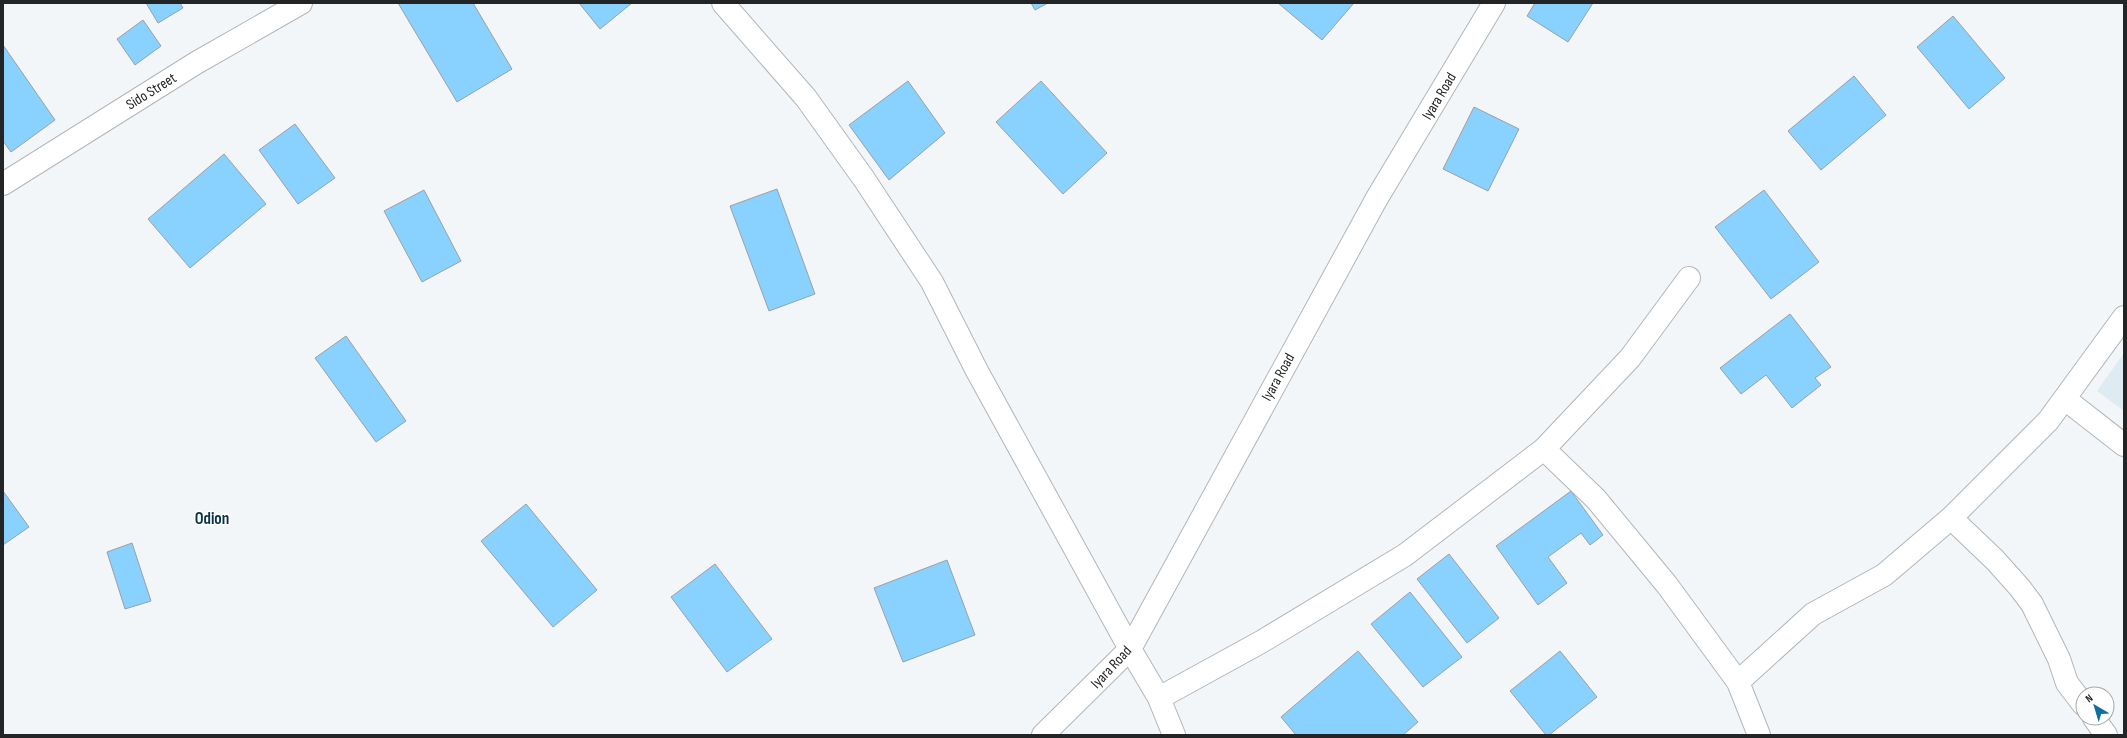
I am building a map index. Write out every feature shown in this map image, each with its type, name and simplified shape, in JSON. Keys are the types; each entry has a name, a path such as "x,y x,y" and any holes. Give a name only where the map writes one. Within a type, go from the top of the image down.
{"street":[{"name":"Sido Street","path":"3,184 196,63 301,3"},
{"path":"723,3 806,98 864,179 932,282 978,371 1130,649 1159,698 1174,735"},
{"name":"Iyara Road","path":"1043,735 1130,649 1373,205 1494,3"},
{"path":"1159,698 1261,642 1405,555 1544,450 1630,358 1689,278"},
{"path":"1738,682 1813,614 1884,575 1951,518 2048,421 2124,317"},
{"path":"2065,399 2124,445"},
{"path":"1544,450 1596,500 1667,585 1738,682 1759,735"},
{"path":"1951,518 1995,560 2032,604 2059,658 2067,683 2075,694"},
{"path":"2100,726 2106,735"}],"shaded area":[{"path":"2124,353 2124,411 2097,391"}],"building":[{"path":"146,3 180,3 183,8 158,23"},
{"path":"398,3 473,3 512,69 457,102"},
{"path":"579,3 632,3 600,29"},
{"path":"1031,3 1048,3 1035,10"},
{"path":"1278,3 1354,3 1322,40"},
{"path":"1535,3 1593,3 1568,42 1527,16"},
{"path":"1953,16 2005,78 1969,109 1917,47"},
{"path":"143,20 161,46 135,65 117,39"},
{"path":"3,45 55,120 11,152 3,141"},
{"path":"1854,76 1886,115 1821,170 1788,131"},
{"path":"908,81 945,133 889,180 849,125"},
{"path":"1041,81 1107,153 1063,194 996,122"},
{"path":"1474,107 1519,129 1488,191 1443,169"},
{"path":"295,124 335,178 298,204 259,150"},
{"path":"224,154 266,204 190,268 148,219"},
{"path":"777,189 815,294 769,311 730,206"},
{"path":"424,190 461,261 422,282 384,211"},
{"path":"1764,190 1819,262 1771,299 1715,227"},
{"path":"1790,314 1831,367 1815,378 1821,385 1792,408 1766,375 1741,394 1720,368"},
{"path":"346,336 406,421 376,442 315,358"},
{"path":"3,491 29,527 3,545"},
{"path":"1571,491 1603,535 1590,545 1581,533 1548,557 1567,583 1538,605 1496,546"},
{"path":"526,504 597,590 553,627 481,541"},
{"path":"132,543 151,601 125,609 107,552"},
{"path":"1449,554 1499,618 1467,643 1417,579"},
{"path":"947,560 975,635 903,662 874,588"},
{"path":"715,564 772,639 727,672 671,597"},
{"path":"1410,592 1462,657 1423,687 1371,624"},
{"path":"1358,651 1418,722 1403,735 1296,735 1281,717"},
{"path":"1560,651 1597,697 1549,735 1546,735 1510,691"}],"district":[{"name":"Odion","path":"212,518"}]}
